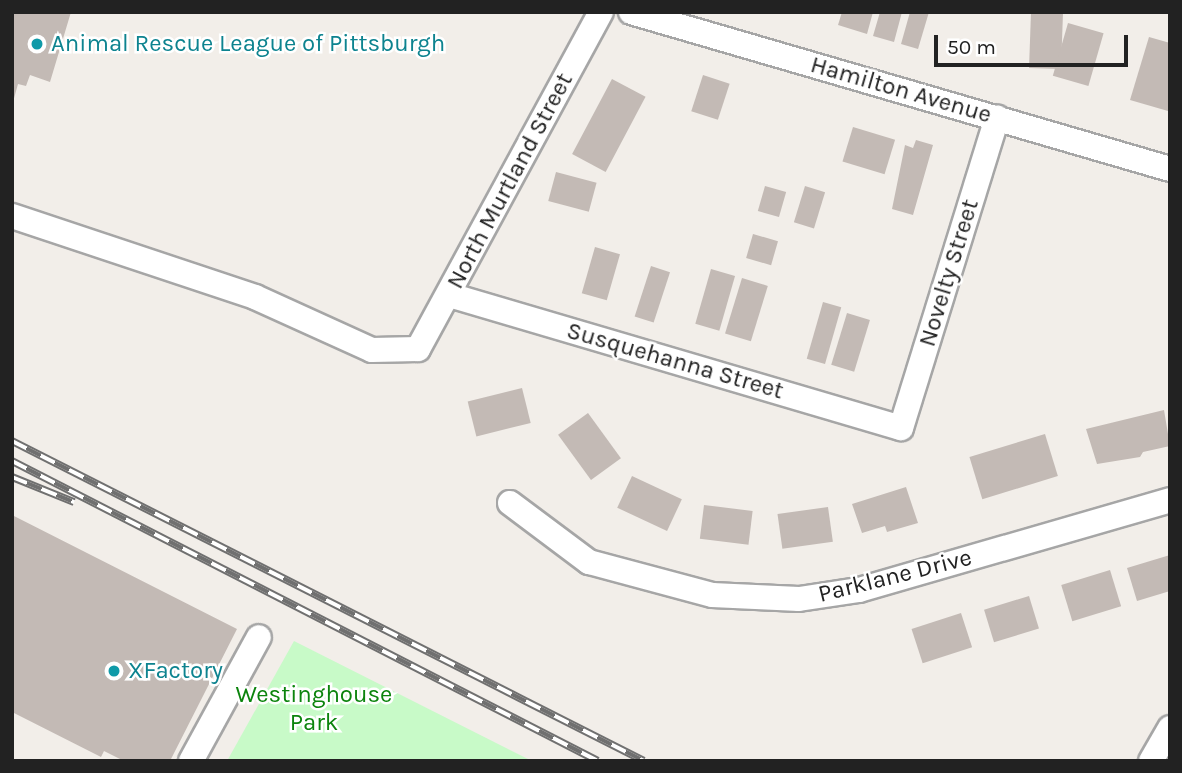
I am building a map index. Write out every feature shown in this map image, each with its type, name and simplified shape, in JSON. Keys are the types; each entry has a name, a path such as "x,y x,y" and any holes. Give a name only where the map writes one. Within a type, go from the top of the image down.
{"street":[{"name":"North Murtland Street","path":"12,216 255,297 372,350 418,349 601,12"},
{"name":"Hamilton Avenue","path":"631,12 1170,169"},
{"name":"Novelty Street","path":"901,428 997,117"},
{"name":"Susquehanna Street","path":"449,295 901,428"},
{"name":"Parklane Drive","path":"510,503 589,562 712,595 799,599 859,590 1170,500"},
{"path":"191,761 259,637"},
{"path":"1151,761 1170,729"}],"green space":[{"name":"Westinghouse Park","path":"294,641 532,761 227,761"}],"building":[{"name":"Animal Rescue League of Pittsburgh","path":"12,12 71,12 50,82 30,75 26,86 18,84 13,102"},
{"path":"842,12 873,12 867,34 838,25"},
{"path":"880,12 902,12 894,42 873,36"},
{"path":"910,12 929,12 918,49 901,44"},
{"path":"1031,12 1063,13 1061,69 1029,68"},
{"path":"1068,23 1104,33 1088,86 1053,76"},
{"path":"1149,37 1170,43 1168,111 1130,100"},
{"path":"703,75 730,84 718,120 691,111"},
{"path":"612,79 646,97 606,172 572,154"},
{"path":"853,127 895,140 885,174 842,161"},
{"path":"916,140 933,145 913,215 892,209 905,145 913,148"},
{"path":"556,172 597,183 589,212 548,201"},
{"path":"765,186 786,192 779,217 758,211"},
{"path":"805,186 825,192 814,228 794,222"},
{"path":"753,234 778,241 771,265 746,258"},
{"path":"595,247 620,254 607,300 582,293"},
{"path":"651,266 670,272 654,323 635,316"},
{"path":"711,269 735,276 719,331 695,324"},
{"path":"742,278 768,286 751,341 725,333"},
{"path":"823,302 841,307 825,364 807,359"},
{"path":"847,313 870,320 854,372 831,365"},
{"path":"522,388 531,423 476,436 468,402"},
{"path":"1164,410 1170,446 1143,452 1140,457 1097,464 1086,429"},
{"path":"588,413 621,458 591,480 558,435"},
{"path":"1045,434 1058,476 982,499 969,457"},
{"path":"632,476 682,499 667,531 617,508"},
{"path":"906,487 918,523 887,532 885,526 862,533 852,504"},
{"path":"704,505 753,511 748,545 700,539"},
{"path":"828,507 833,542 782,549 777,514"},
{"name":"XFactory","path":"12,515 237,629 170,761 124,761 104,751 101,757 12,712"},
{"path":"1170,555 1170,591 1137,601 1127,568"},
{"path":"1110,570 1121,606 1072,621 1061,585"},
{"path":"1029,596 1039,629 994,642 984,610"},
{"path":"961,613 972,647 923,663 912,629"}],"railway":[{"path":"12,441 644,761"},
{"path":"12,461 598,761"},
{"path":"12,477 74,502"}],"place":[{"name":"Animal Rescue League of Pittsburgh","path":"37,44"},
{"name":"XFactory","path":"114,671"}]}
